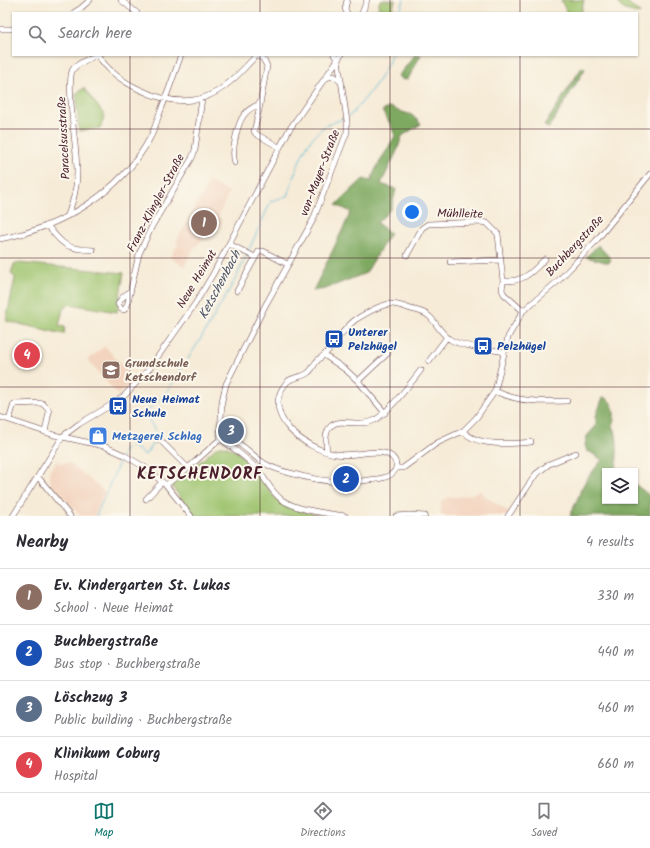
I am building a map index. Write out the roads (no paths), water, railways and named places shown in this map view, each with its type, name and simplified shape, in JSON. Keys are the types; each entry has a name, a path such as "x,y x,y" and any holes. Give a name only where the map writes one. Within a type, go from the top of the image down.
{"street":[{"path":"75,12 90,0"},
{"path":"121,0 136,12"},
{"path":"346,0 345,9 346,12"},
{"path":"362,12 367,0"},
{"path":"0,29 12,28"},
{"name":"Paracelsusstraße","path":"68,216 74,199 77,172 71,76 73,69 77,65 95,56"},
{"path":"98,56 102,63 124,81 142,90 166,99 193,100 218,91 256,56"},
{"path":"0,238 14,236 68,216 82,208 112,186 135,162 151,137 181,56"},
{"path":"258,56 263,59 267,66 254,131 256,134 279,147"},
{"name":"Neue Heimat","path":"13,516 63,436 74,427 125,395 143,376 195,304 213,274 279,147 295,120 339,58"},
{"name":"von-Mayer-Straße","path":"221,439 222,401 226,384 287,264 313,220 347,132 339,58"},
{"path":"325,78 334,76 339,79 341,83"},
{"name":"Franz-Klingler-Straße","path":"129,292 139,254 152,226 192,158 195,150 202,98"},
{"path":"235,163 234,154 236,135 240,122 247,111 259,104"},
{"name":"Buchbergstraße","path":"221,439 226,438 234,440 257,458 272,467 314,480 339,483 362,481 388,476 394,472 396,468 403,468 438,443 463,431 476,418 495,391 510,333 523,311 558,281 596,241 650,174"},
{"path":"74,199 82,208"},
{"name":"Mühlleite","path":"407,255 422,228 428,224 480,222 487,224 498,234 503,281 502,290 504,294 523,311"},
{"path":"47,225 56,236 69,247 93,250"},
{"path":"229,244 253,256"},
{"path":"236,291 253,256 261,250 287,264"},
{"path":"503,281 513,281 523,278 532,272 545,259"},
{"path":"450,262 501,260"},
{"path":"396,468 396,462 392,457 382,453 347,455 313,448 296,434 281,418 278,409 281,394 287,382 291,379 306,375 317,360 324,355 355,321 378,308 390,304 423,312 431,318 447,337 454,342 504,352"},
{"path":"429,361 447,337"},
{"path":"358,381 388,353"},
{"path":"324,355 346,370 358,381 385,413"},
{"path":"327,452 328,430 332,424 341,422 352,424 367,423 375,420 385,413 421,370"},
{"path":"495,391 509,396 529,400 567,401"},
{"path":"9,420 14,404 42,403 49,412 45,432"},
{"path":"0,417 54,435 104,446 122,454 146,468 164,483 191,516"},
{"path":"74,427 77,440"},
{"path":"463,431 472,438 497,443 531,442"},
{"path":"158,438 188,468"},
{"path":"146,499 164,483 188,468 221,439 234,447 249,461 257,469 272,491 284,501 319,512 346,516"},
{"path":"508,516 536,474 549,464 576,453"},
{"path":"38,477 70,516"},
{"path":"396,516 425,516"}],"waterway":[{"name":"Ketschenbach","path":"399,12 404,0"},
{"name":"Ketschenbach","path":"348,116 352,114 374,86 384,71 391,56"},
{"name":"Ketschenbach","path":"248,252 271,201 287,196 304,151 314,136 323,127 344,118"},
{"name":"Ketschenbach","path":"158,436 145,413 165,395 205,332 236,278 247,254"},
{"name":"Ketschenbach","path":"123,453 125,449 132,446 145,455 156,439"},
{"name":"Ketschenbach","path":"96,516 122,456"}],"place":[{"name":"Ev. Kindergarten St. Lukas","path":"204,223"},
{"name":"Unterer Pelzhügel","path":"334,339"},
{"name":"Pelzhügel","path":"483,346"},
{"name":"Klinikum Coburg","path":"27,355"},
{"name":"Grundschule Ketschendorf","path":"111,370"},
{"name":"Neue Heimat Schule","path":"118,406"},
{"name":"Löschzug 3","path":"231,431"},
{"name":"Metzgerei Schlag","path":"98,436"},
{"name":"Buchbergstraße","path":"346,479"}],"district":[{"name":"KETSCHENDORF","path":"200,474"}]}
